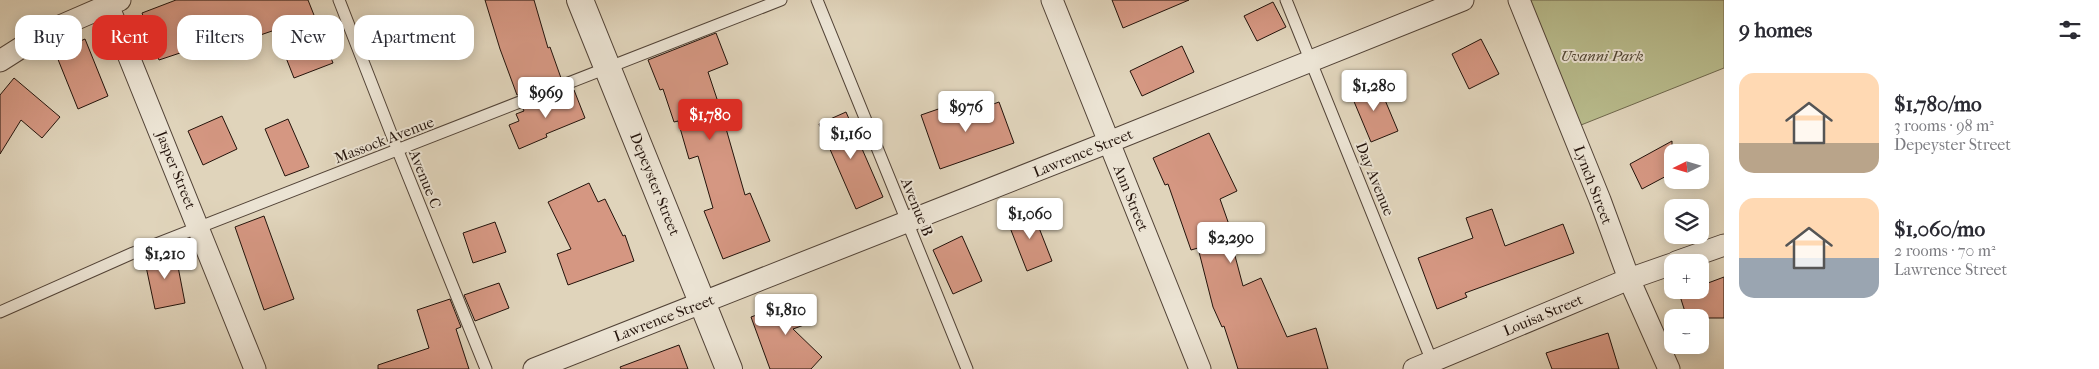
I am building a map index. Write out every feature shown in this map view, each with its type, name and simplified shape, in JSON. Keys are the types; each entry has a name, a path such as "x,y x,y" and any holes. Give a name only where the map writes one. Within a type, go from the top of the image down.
{"street":[{"name":"Depeyster Street","path":"580,0 729,369"},
{"name":"Ann Street","path":"1052,0 1200,369"},
{"name":"Lawrence Street","path":"534,369 1311,62 1463,0"},
{"name":"Lynch Street","path":"1519,0 1600,200 1628,279 1669,369"},
{"path":"0,61 44,33 112,2"},
{"name":"Jasper Street","path":"112,2 255,369"},
{"name":"Louisa Street","path":"1699,254 1724,245"},
{"name":"Louisa Street","path":"1427,367 1628,279 1664,266"}],"lane":[{"name":"Avenue C","path":"339,0 486,369"},
{"name":"Massock Avenue","path":"0,312 133,253 781,0"},
{"name":"Avenue B","path":"817,0 967,369"},
{"name":"Day Avenue","path":"1286,0 1427,367"}],"green space":[{"name":"Uvanni Park","path":"1528,0 1724,0 1724,68 1571,129"}],"building":[{"path":"176,0 308,0 314,15 272,15 272,31 262,34 262,15 177,15 177,54 167,57 167,15 143,15 142,13"},
{"path":"485,0 534,0 548,48 550,47 561,78 517,95"},
{"path":"1112,0 1189,0 1123,28"},
{"path":"1273,2 1286,27 1257,41 1244,16"},
{"path":"716,33 728,64 708,72 745,195 750,193 770,241 723,259 704,211 713,208 698,156 689,159 678,121 674,122 663,89 660,90 648,60"},
{"path":"85,39 108,96 78,109 58,60 82,60 82,40"},
{"path":"1481,39 1499,74 1469,89 1452,54"},
{"path":"1182,46 1194,72 1142,96 1130,71"},
{"path":"287,60 332,60 333,63 294,78"},
{"path":"14,78 60,117 42,138 21,120 0,154 0,95"},
{"path":"1377,81 1398,131 1371,142 1350,92"},
{"path":"574,90 585,118 546,134 547,137 519,149 509,125 519,121 516,114 524,111 523,109"},
{"path":"999,102 1014,143 940,169 921,115 950,105 955,118"},
{"path":"846,112 883,197 856,209 819,124"},
{"path":"222,116 237,149 203,165 188,131"},
{"path":"288,119 309,167 285,176 265,129"},
{"path":"1209,133 1237,191 1220,199 1233,236 1230,237 1243,286 1261,278 1287,337 1316,328 1328,369 1238,369 1224,326 1222,327 1213,307 1198,248 1191,250 1168,184 1165,185 1153,158"},
{"path":"1664,145 1664,177 1642,189 1630,164"},
{"path":"589,183 598,202 605,199 623,236 625,235 634,261 568,285 557,254 571,249 548,202"},
{"path":"1492,209 1505,246 1563,224 1574,253 1465,293 1467,297 1437,309 1418,258 1473,238 1466,218"},
{"path":"1032,210 1052,261 1027,271 1007,220"},
{"path":"264,216 294,299 264,310 235,227"},
{"path":"495,222 506,252 473,263 463,233"},
{"path":"962,236 982,281 953,294 933,250"},
{"path":"175,251 185,303 155,309 144,257"},
{"path":"1724,277 1724,318 1709,318 1709,309 1684,309 1681,299 1709,299 1709,283"},
{"path":"499,283 509,308 475,321 464,295"},
{"path":"806,297 815,321 793,329 822,357 811,369 770,369 751,317"},
{"path":"450,299 461,327 456,329 469,369 378,369 378,365 429,348 417,310"},
{"path":"1608,333 1619,369 1552,369 1546,353"},
{"path":"679,345 688,369 621,369 620,367"}]}
